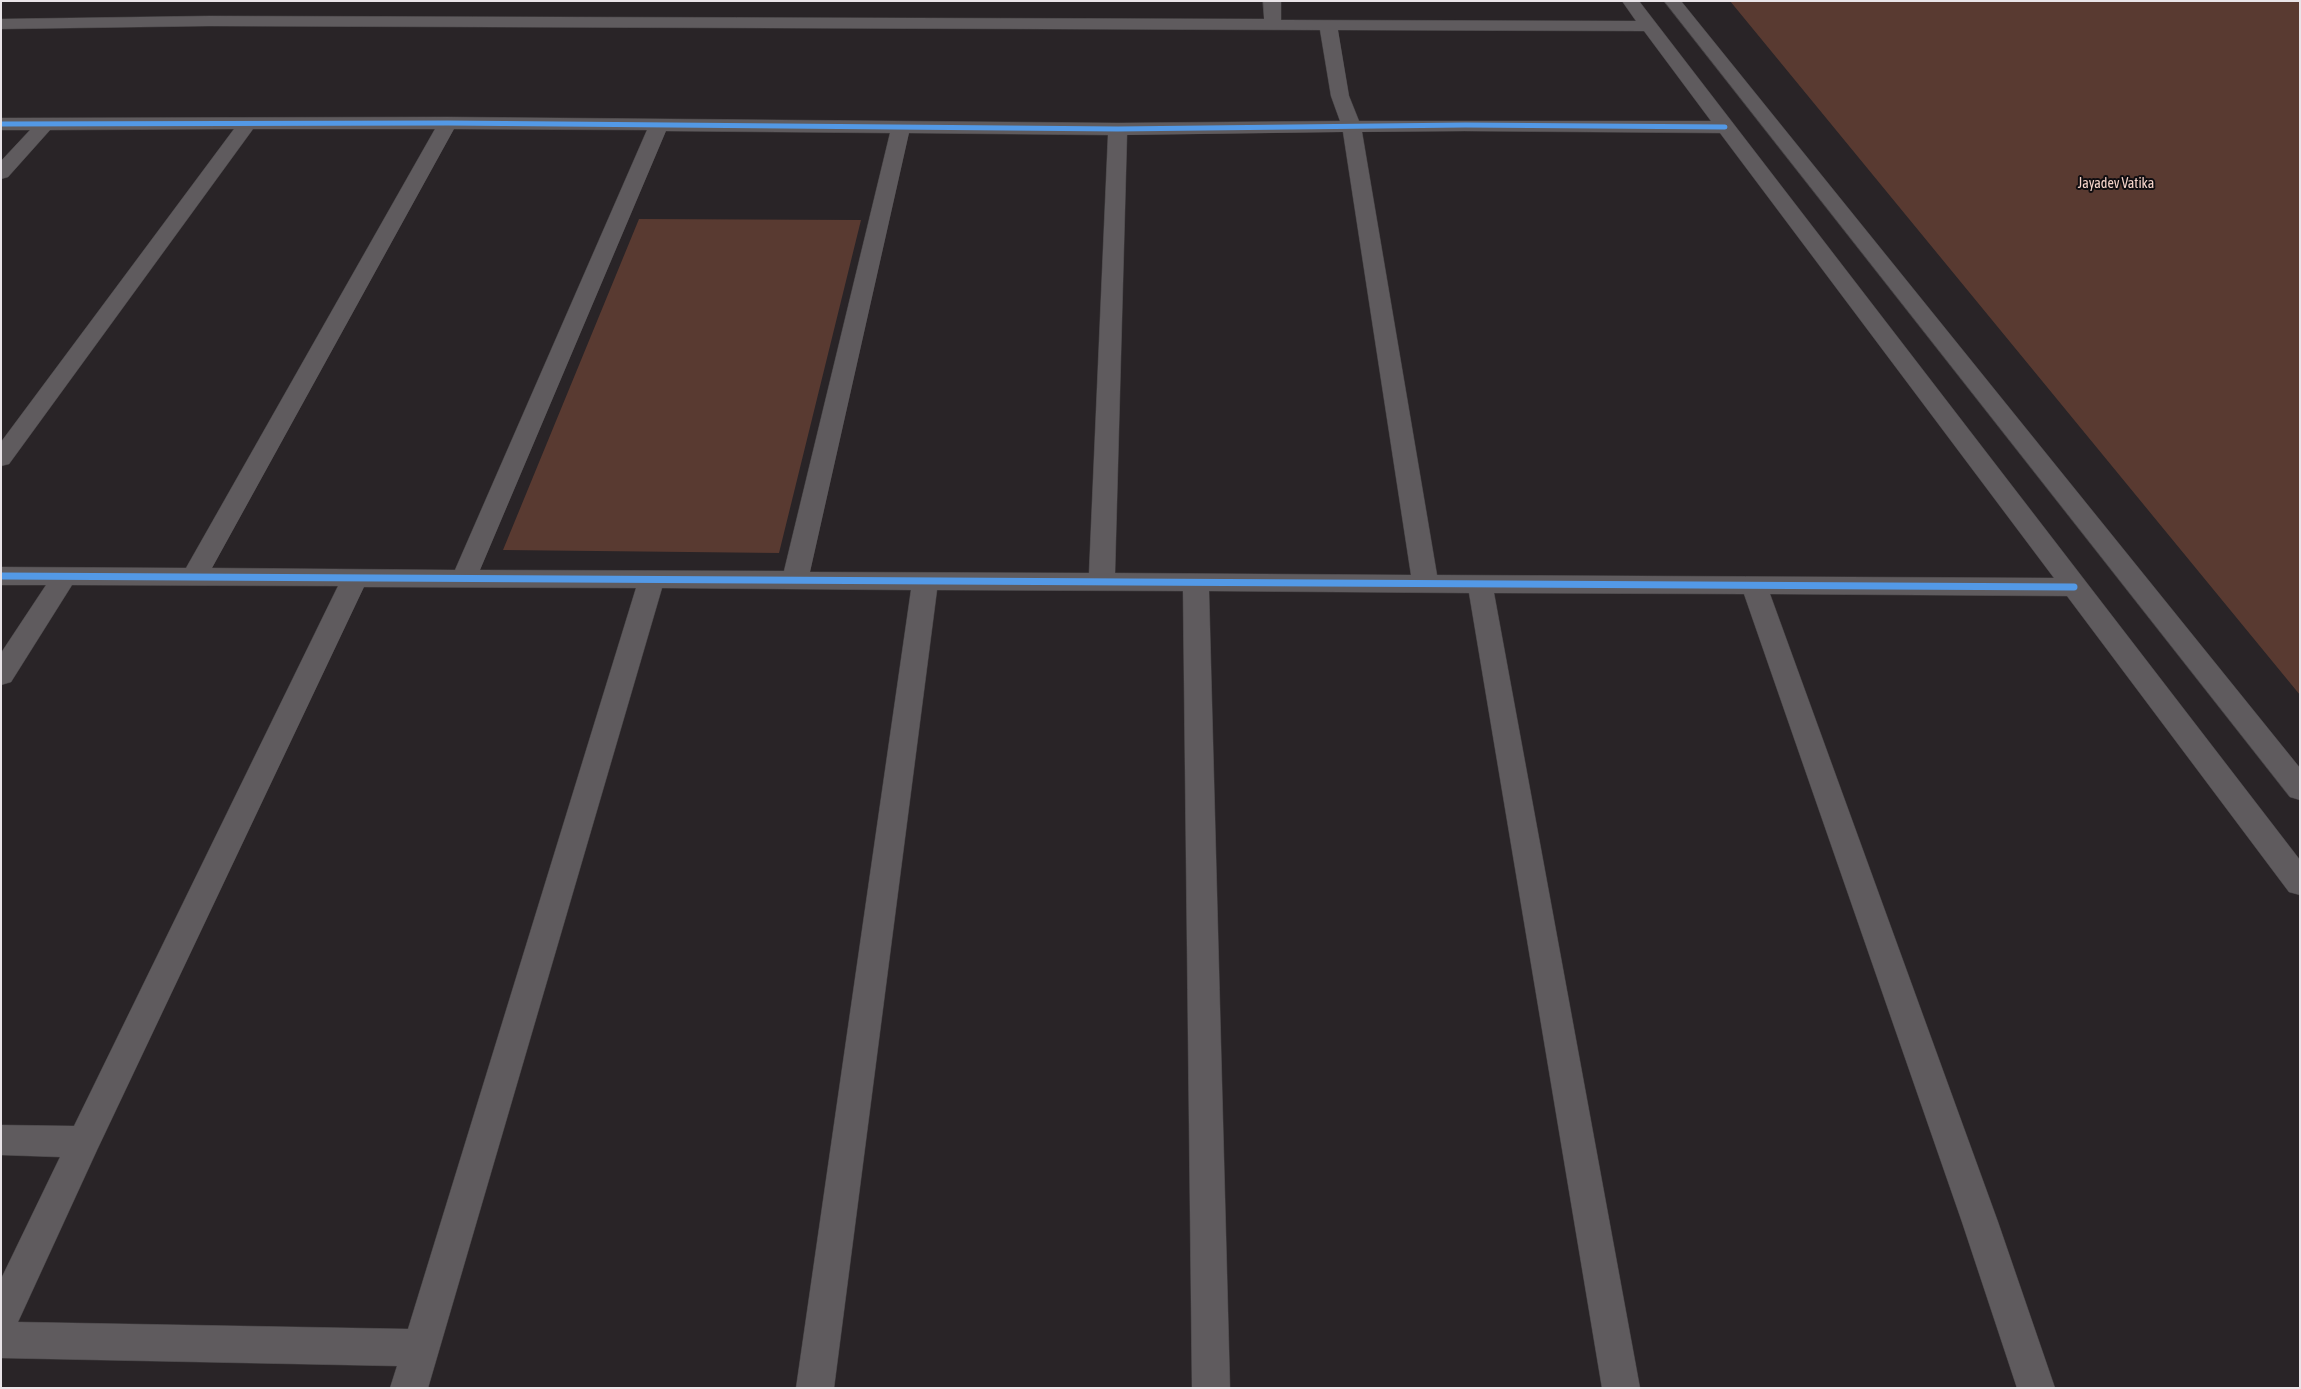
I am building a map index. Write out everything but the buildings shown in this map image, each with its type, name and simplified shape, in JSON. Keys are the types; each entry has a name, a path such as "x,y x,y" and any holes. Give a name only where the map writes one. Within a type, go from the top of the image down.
{"street":[{"path":"1272,1 1273,24"},
{"path":"1630,1 2300,883"},
{"path":"1672,1 2300,789"},
{"path":"1,24 465,15 1328,25 1648,26"},
{"path":"1328,25 1340,96 1352,126 1425,583"},
{"path":"1,124 448,123 1118,129 1352,126 1725,127"},
{"path":"194,577 448,123"},
{"path":"1,173 45,124"},
{"path":"1,460 247,124"},
{"path":"464,578 659,124"},
{"path":"795,580 902,126"},
{"path":"1102,582 1118,129"},
{"path":"1,576 2074,587"},
{"path":"1,676 65,576"},
{"path":"1,1319 355,578"},
{"path":"409,1388 652,579"},
{"path":"815,1388 926,581"},
{"path":"1196,582 1211,1388"},
{"path":"1480,584 1621,1388"},
{"path":"1754,585 1980,1222 2036,1388"},
{"path":"1,1140 84,1142"},
{"path":"1,1340 421,1348"}],"green space":[{"name":"Jayadev Vatika","path":"1730,1 2300,1 2300,695"},
{"path":"639,219 861,220 779,553 503,550"}],"cycle path":[{"path":"1,124 448,123 1118,129 1465,125 1725,127"},
{"path":"1,576 2074,587"}]}
